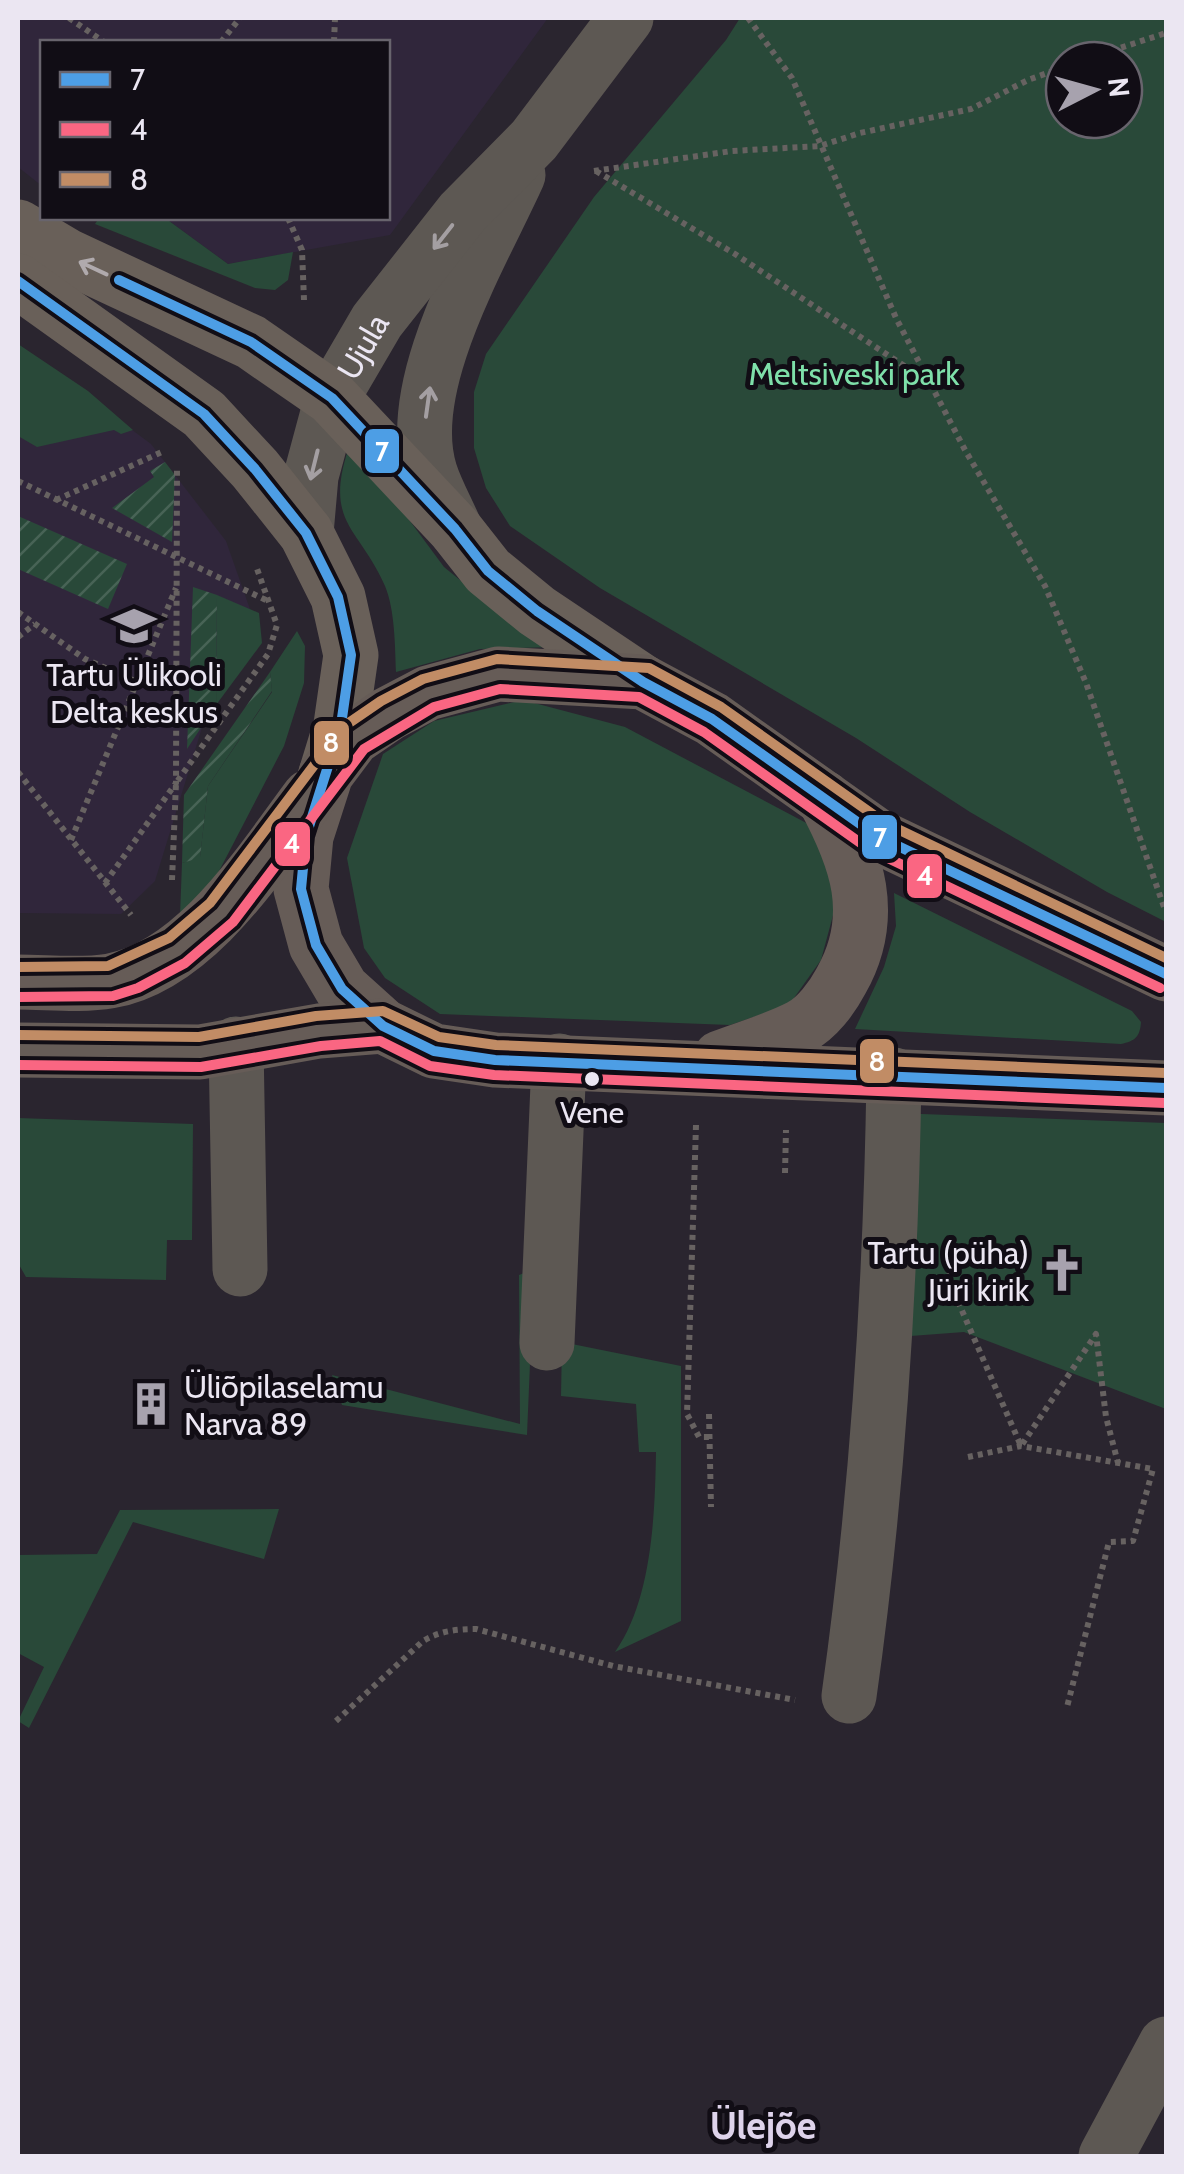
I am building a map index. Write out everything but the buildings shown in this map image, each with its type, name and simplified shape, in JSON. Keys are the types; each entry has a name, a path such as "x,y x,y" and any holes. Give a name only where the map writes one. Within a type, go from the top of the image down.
{"highway":[{"path":"18,982 110,981 177,951 222,913 353,738 428,693 498,674 643,682 712,719 878,836 1166,974"},
{"path":"326,774 306,836 301,890 316,945 342,989 383,1026 434,1051 495,1060 1166,1088"},
{"path":"698,1066 803,1026 832,998 854,959 863,908 846,837 822,795"},
{"path":"18,1050 200,1052 319,1031 383,1026"}],"main road":[{"path":"18,227 67,256 250,342 332,398 455,529 488,571 537,612 643,682"},
{"path":"18,280 204,414 306,533 338,596 352,655 341,725 326,774"}],"street":[{"name":"Ujula","path":"306,533 310,476 332,398 377,322 450,228 534,140 626,18"},
{"name":"Ujula","path":"455,529 429,470 425,414 436,354 534,140"},
{"path":"236,1044 240,1269"},
{"path":"547,1342 560,1062"},
{"path":"828,1699 863,1594 884,1338 894,1076"},
{"path":"1106,2156 1166,2044"}],"path":[{"path":"69,18 101,40"},
{"path":"224,40 240,18"},
{"path":"748,18 792,78 896,318 1045,586 1086,683 1166,915"},
{"path":"931,384 734,254 594,171 732,152 820,146 860,133 971,110 1044,74"},
{"path":"289,220 302,250 304,300"},
{"path":"56,500 177,446"},
{"path":"172,882 179,559 177,464"},
{"path":"18,481 269,602"},
{"path":"105,883 268,654 277,625 255,563"},
{"path":"72,840 178,582"},
{"path":"18,612 84,659 138,682"},
{"path":"18,637 35,624"},
{"path":"18,772 138,924"},
{"path":"696,1125 686,1414 699,1438 710,1437"},
{"path":"785,1173 786,1130"},
{"path":"944,1268 1022,1446"},
{"path":"1022,1446 1096,1334 1106,1417 1118,1463"},
{"path":"710,1414 711,1507"},
{"path":"968,1457 1022,1446 1154,1469 1134,1541 1109,1542 1067,1707"},
{"path":"336,1721 423,1641 438,1632 458,1629 476,1629 613,1666 828,1699"}],"shaded area":[{"path":"18,18 548,18 390,235 228,264 168,220 390,220 390,40 40,40 40,184 18,167"},
{"name":"Tartu Ülikooli Delta keskus","path":"18,350 151,444 226,541 251,612 204,721 155,881 121,914 18,913"}],"green space":[{"name":"Meltsiveski park","path":"740,18 1166,18 1166,922 970,812 856,738 600,588 510,526 486,488 474,448 474,392 486,354 594,197 726,40"},
{"path":"98,220 168,220 228,264 293,252 288,280 275,290 255,288 95,224"},
{"path":"18,344 88,391 133,430 121,434 114,430 37,447 18,436"},
{"path":"348,450 387,490 444,567 503,615 556,647 480,649 396,672 394,628 385,586 343,510 340,494"},
{"path":"165,462 175,475 172,542 112,508 154,477 150,471"},
{"path":"18,516 127,564 108,609 18,569"},
{"path":"193,587 217,595 216,705 187,749"},
{"path":"217,595 259,613 262,643 216,705"},
{"path":"297,631 305,646 304,683 284,746 217,875 180,916 182,863 200,857 208,786 272,692 270,672"},
{"path":"270,672 272,691 208,786 200,858 182,863 184,795"},
{"path":"523,700 625,727 812,826 839,893 821,960 789,1005 730,1025 440,1014 385,978 364,948 347,858 383,754 434,721"},
{"path":"894,893 1132,1011 1141,1022 1138,1035 1121,1044 855,1029 884,967 896,926"},
{"path":"894,1113 1166,1123 1166,1409 964,1332 884,1338"},
{"path":"18,1118 193,1124 192,1240 167,1240 166,1280 26,1277 18,1263"},
{"path":"534,1269 527,1435 342,1405 332,1375 520,1424 519,1275"},
{"path":"562,1342 681,1366 681,1621 615,1652 637,1608 644,1582 652,1529 656,1452 639,1452 636,1404 561,1396"},
{"path":"279,1509 264,1559 133,1522 29,1728 18,1721 44,1667 18,1653 18,1555 97,1554 120,1510"}],"transit line":[{"name":"7","path":"119,280 251,342 332,398 455,529 488,571 537,611 643,682 712,719 877,836 1166,974"},
{"name":"7","path":"18,281 204,414 306,533 338,597 351,655 341,725 306,836 301,889 316,945 342,989 383,1026 434,1051 495,1060 1166,1088"},
{"name":"8","path":"18,967 108,966 169,938 210,903 343,727 423,679 497,659 649,668 721,707 885,823 1166,958"},
{"name":"4","path":"18,997 113,996 138,988 185,963 233,922 364,749 434,707 500,689 639,697 704,732 869,849 1160,988"},
{"name":"8","path":"18,1035 199,1037 316,1016 383,1011 439,1037 496,1045 1166,1073"},
{"name":"4","path":"18,1065 201,1067 321,1046 380,1041 430,1066 494,1075 1165,1103"}],"place":[{"name":"Tartu Ülikooli Delta keskus","path":"134,626"},
{"name":"Vene","path":"592,1079"},
{"name":"Tartu (püha) Jüri kirik","path":"1062,1270"},
{"name":"Üliõpilaselamu Narva 89","path":"151,1404"}],"district":[{"name":"Ülejõe","path":"763,2125"}]}
